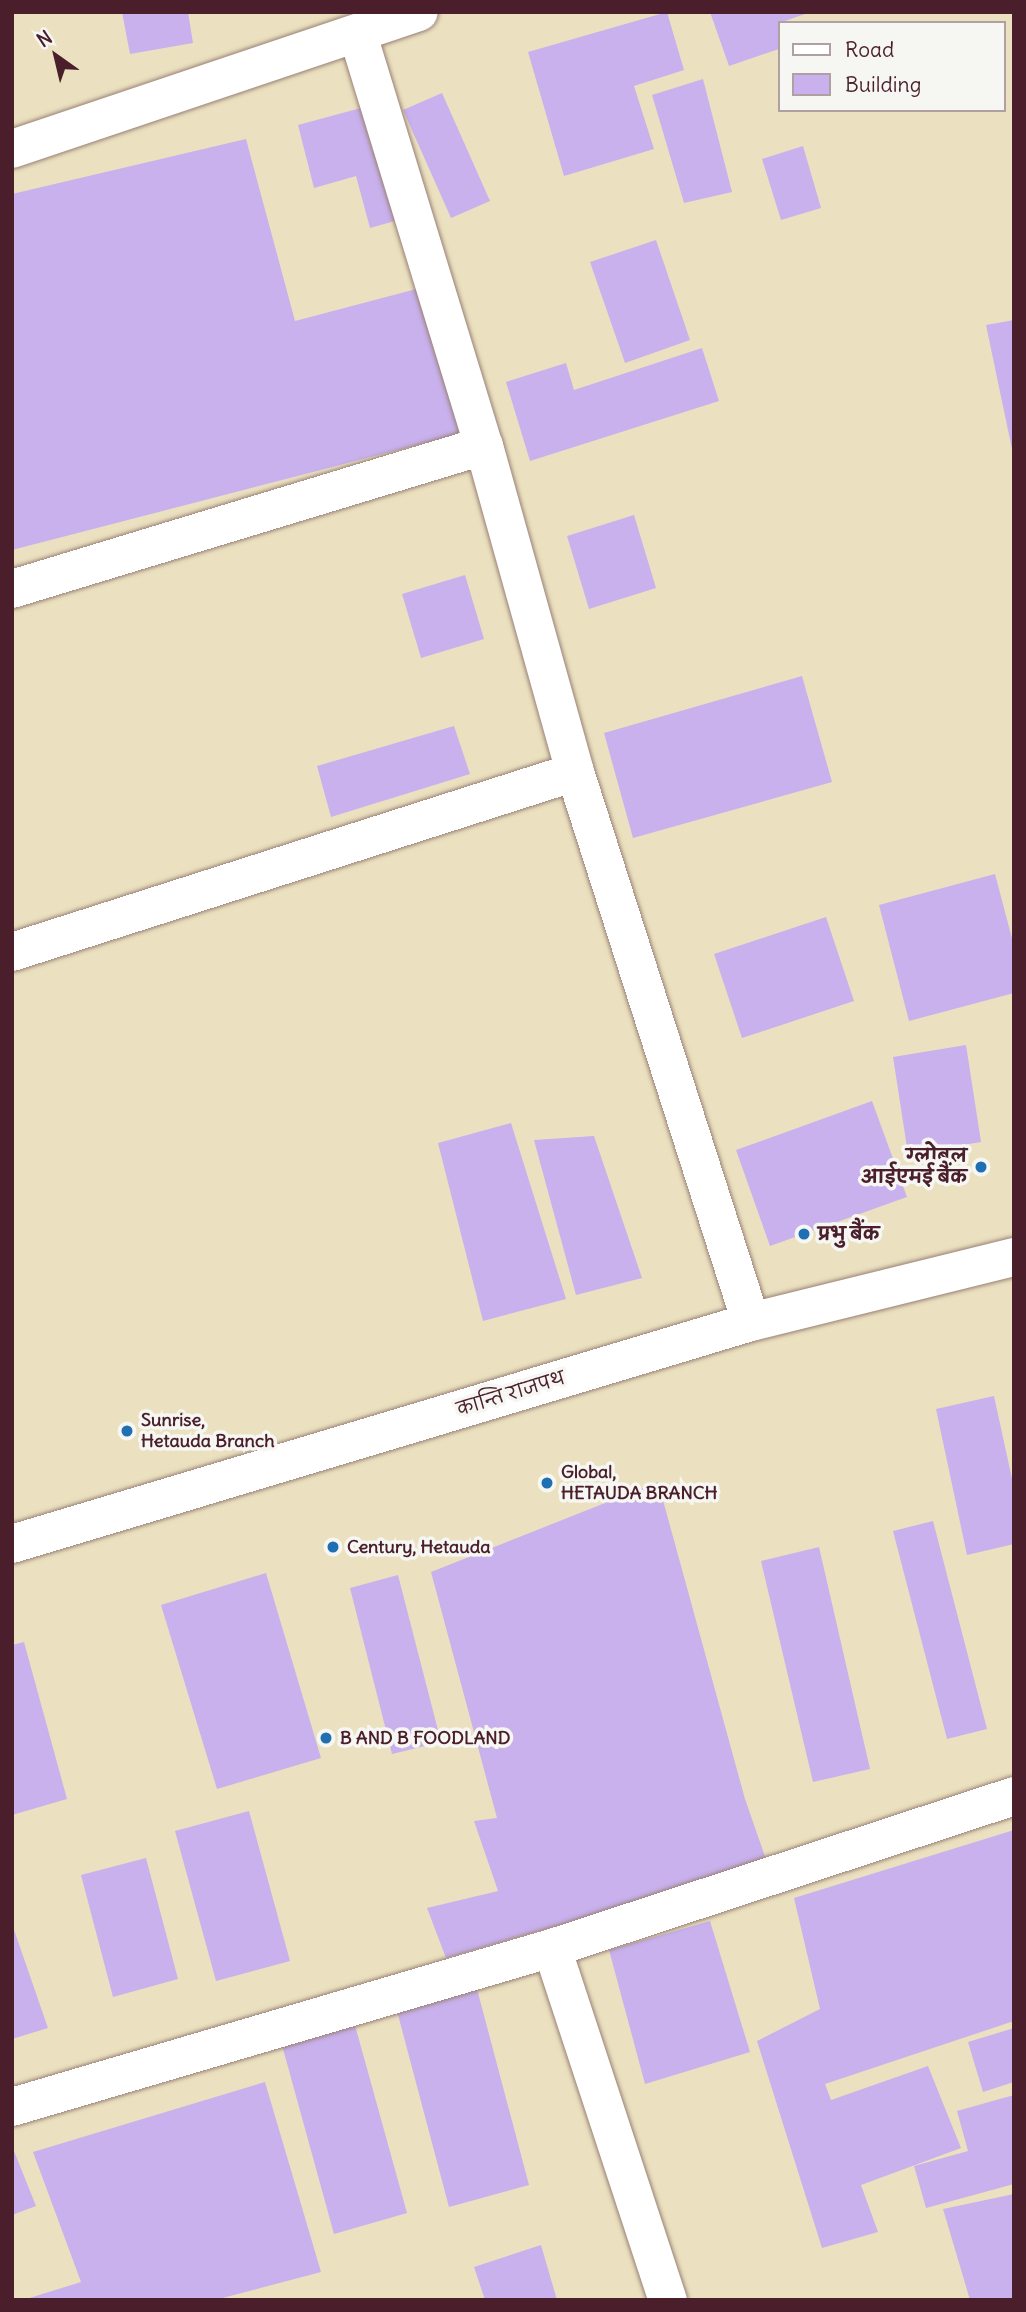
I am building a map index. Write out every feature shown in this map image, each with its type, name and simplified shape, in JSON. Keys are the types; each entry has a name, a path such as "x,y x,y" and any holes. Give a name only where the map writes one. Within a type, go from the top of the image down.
{"street":[{"path":"12,149 358,35 419,12"},
{"path":"358,35 484,446 575,772 751,1322"},
{"path":"12,590 484,446"},
{"path":"12,952 575,772"},
{"name":"कान्ति राजपथ","path":"12,1544 751,1322 1014,1257"},
{"path":"12,2107 552,1948 1014,1796"},
{"path":"552,1948 668,2300"}],"building":[{"path":"122,12 188,12 193,43 130,54"},
{"path":"667,12 684,70 634,86 654,149 564,176 528,52"},
{"path":"710,12 808,12 778,21 778,49 729,66"},
{"path":"703,79 732,192 684,203 652,95"},
{"path":"442,93 490,201 451,218 403,110"},
{"path":"372,105 402,219 370,228 356,176 314,188 298,125"},
{"path":"246,139 295,321 424,287 460,434 12,550 12,194"},
{"path":"803,146 821,208 781,220 762,159"},
{"path":"656,240 690,340 625,363 590,262"},
{"path":"1014,320 1014,454 1013,454 986,325"},
{"path":"702,348 719,401 530,461 506,382 566,363 574,390"},
{"path":"634,515 656,588 589,609 567,536"},
{"path":"465,575 484,639 421,658 402,594"},
{"path":"802,676 832,782 633,838 604,733"},
{"path":"454,726 470,774 331,817 317,766"},
{"path":"995,874 1014,946 1014,993 909,1021 879,905"},
{"path":"826,917 854,1001 742,1038 714,954"},
{"path":"966,1045 981,1142 908,1154 893,1057"},
{"path":"872,1101 907,1197 770,1246 736,1150"},
{"path":"511,1123 566,1299 483,1321 438,1143"},
{"path":"594,1136 642,1278 576,1295 534,1140"},
{"path":"994,1396 1014,1488 1014,1544 967,1555 936,1409"},
{"path":"658,1482 745,1799 768,1865 446,1958 427,1908 498,1891 474,1821 497,1818 431,1572"},
{"path":"933,1521 987,1729 947,1739 893,1531"},
{"path":"819,1547 870,1769 813,1782 761,1561"},
{"path":"266,1573 321,1758 217,1789 161,1605"},
{"path":"398,1575 441,1742 392,1754 350,1588"},
{"path":"24,1642 67,1799 12,1815 12,1645"},
{"path":"249,1811 290,1961 216,1981 175,1831"},
{"path":"1014,1830 1014,2021 825,2084 831,2100 928,2066 961,2148 861,2185 878,2232 822,2248 757,2041 820,2009 794,1898"},
{"path":"146,1858 178,1979 113,1997 81,1875"},
{"path":"710,1921 750,2052 645,2084 609,1950"},
{"path":"12,1924 48,2028 12,2039"},
{"path":"477,1989 529,2185 449,2207 397,2011"},
{"path":"353,2018 407,2213 334,2234 280,2038"},
{"path":"1014,2028 1014,2082 983,2092 968,2042"},
{"path":"265,2082 321,2272 215,2300 23,2300 81,2282 33,2152"},
{"path":"1014,2095 1014,2184 926,2208 914,2166 968,2151 957,2111"},
{"path":"12,2146 36,2206 12,2215"},
{"path":"1014,2194 1014,2300 970,2300 943,2209"},
{"path":"541,2245 557,2300 485,2300 474,2267"}],"place":[{"name":"ग्लोबल आईएमई बैंक","path":"981,1167"},
{"name":"प्रभु बैंक","path":"804,1234"},
{"name":"Sunrise, Hetauda Branch","path":"127,1431"},
{"name":"Global, HETAUDA BRANCH","path":"547,1483"},
{"name":"Century, Hetauda","path":"333,1547"},
{"name":"B AND B FOODLAND","path":"326,1738"}]}
